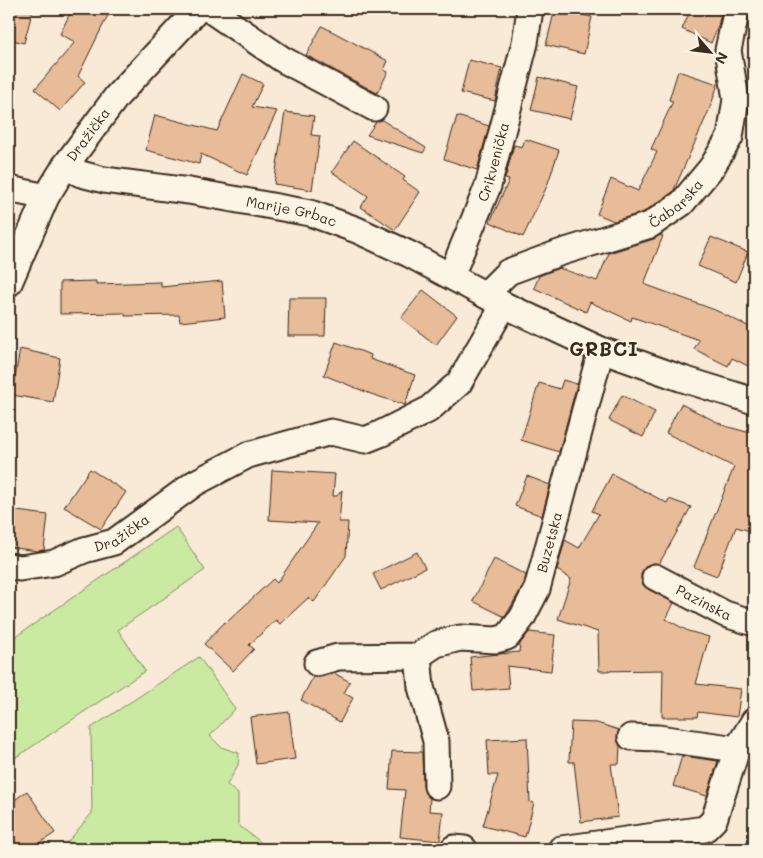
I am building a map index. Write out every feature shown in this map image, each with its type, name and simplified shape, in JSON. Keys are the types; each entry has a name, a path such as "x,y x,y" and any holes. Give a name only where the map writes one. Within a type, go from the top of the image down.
{"street":[{"name":"Dražička","path":"9,283 46,197 65,166 117,96 198,9"},
{"path":"209,9 282,59 374,108"},
{"name":"Crikvenička","path":"451,276 488,186 525,44 530,9"},
{"name":"Čabarska","path":"494,300 508,272 559,253 650,225 682,203 712,167 730,137 736,98 728,50 737,9"},
{"name":"Marije Grbac","path":"65,166 81,174 104,180 189,191 310,213 357,230 409,254 494,300 601,350 683,380 754,400"},
{"path":"9,189 46,197"},
{"name":"Dražička","path":"9,566 20,568 54,563 84,550 114,542 195,483 248,455 331,432 365,440 428,410 459,383 494,300"},
{"name":"Buzetska","path":"418,656 436,644 460,638 496,640 507,637 522,618 537,588 601,350"},
{"name":"Pazinska","path":"655,577 726,614 754,623"},
{"path":"328,660 418,656 421,687 436,742 437,786"},
{"path":"561,849 592,847 705,830 714,820 737,749 754,720"},
{"path":"631,737 658,738 737,749"}],"green space":[{"path":"176,527 205,570 118,630 145,671 9,762 9,641"},
{"path":"199,657 235,709 210,736 221,747 239,753 238,765 227,785 238,794 238,825 270,849 59,849 66,844 92,813 91,728"}],"building":[{"path":"9,9 33,9 24,43 9,39"},
{"path":"72,9 111,9 78,76 85,82 60,111 35,89 75,42 60,34"},
{"path":"555,9 592,17 584,54 546,45"},
{"path":"691,9 722,9 711,43 682,29"},
{"path":"322,26 388,61 384,70 388,72 377,93 306,55"},
{"path":"469,60 502,68 495,101 461,93"},
{"path":"678,71 718,84 710,108 673,192 644,212 614,221 597,214 611,179 638,191 657,152 651,149 673,101 669,100"},
{"path":"243,74 263,84 252,107 277,111 247,175 201,154 199,164 146,150 155,115 217,131"},
{"path":"539,77 578,87 570,119 531,110"},
{"path":"285,112 314,116 311,135 320,136 312,190 274,184"},
{"path":"457,116 489,126 477,170 444,159"},
{"path":"382,120 426,148 423,153 367,135 376,122"},
{"path":"525,139 559,150 547,186 523,237 490,222 509,180 505,179 514,145 522,147"},
{"path":"353,141 405,177 403,180 420,192 395,230 361,207 368,196 332,172"},
{"path":"660,235 663,236 644,284 715,310 754,329 754,369 732,358 728,366 694,349 699,340 632,317 631,321 590,302 586,312 534,288 539,276 559,268 597,281 609,253 654,239"},
{"path":"711,237 748,252 736,282 698,266"},
{"path":"96,281 96,284 161,282 161,287 222,281 225,317 180,322 179,315 125,316 125,313 60,314 60,282"},
{"path":"423,290 457,316 436,345 401,318"},
{"path":"289,298 326,298 325,336 288,336"},
{"path":"336,342 371,355 370,359 415,375 405,405 324,375"},
{"path":"20,349 60,358 53,402 12,395"},
{"path":"563,380 577,384 559,452 521,440 539,383 560,389"},
{"path":"622,395 655,412 643,437 609,420"},
{"path":"681,404 725,426 754,434 754,532 736,527 717,576 694,567 734,467 666,433"},
{"path":"90,469 126,492 101,529 64,507"},
{"path":"272,470 335,474 333,496 337,496 342,490 339,522 348,522 346,556 314,602 308,598 280,624 276,620 249,645 254,649 233,671 204,644 225,622 273,579 277,583 318,523 269,520"},
{"path":"612,474 667,503 669,499 691,507 659,564 647,565 642,571 641,578 643,585 648,589 674,603 666,619 688,631 709,637 696,684 741,689 737,717 698,712 697,717 662,717 663,670 599,671 598,632 558,619 571,579 557,570 565,540 579,548 599,514 592,511"},
{"path":"527,476 550,485 542,516 515,506"},
{"path":"9,510 48,515 44,550 37,551 9,547"},
{"path":"417,552 425,568 381,590 373,574"},
{"path":"494,559 526,575 524,584 505,617 473,601"},
{"path":"529,632 555,635 551,671 507,666 509,688 473,691 470,657 519,652 520,644"},
{"path":"334,673 350,682 344,693 353,698 340,722 301,700 313,677"},
{"path":"289,712 295,759 256,764 250,717"},
{"path":"571,722 597,723 619,730 617,737 620,746 619,764 611,764 618,817 581,822 574,762 569,762"},
{"path":"527,738 530,802 534,803 525,837 483,826 498,775 489,775 487,740"},
{"path":"392,751 422,752 423,786 425,793 430,798 429,811 443,812 440,841 400,837 405,790 389,789"},
{"path":"682,756 718,761 707,796 673,786"},
{"path":"27,791 55,833 30,849 9,849 9,804"}],"district":[{"name":"GRBCI","path":"604,349"}]}
